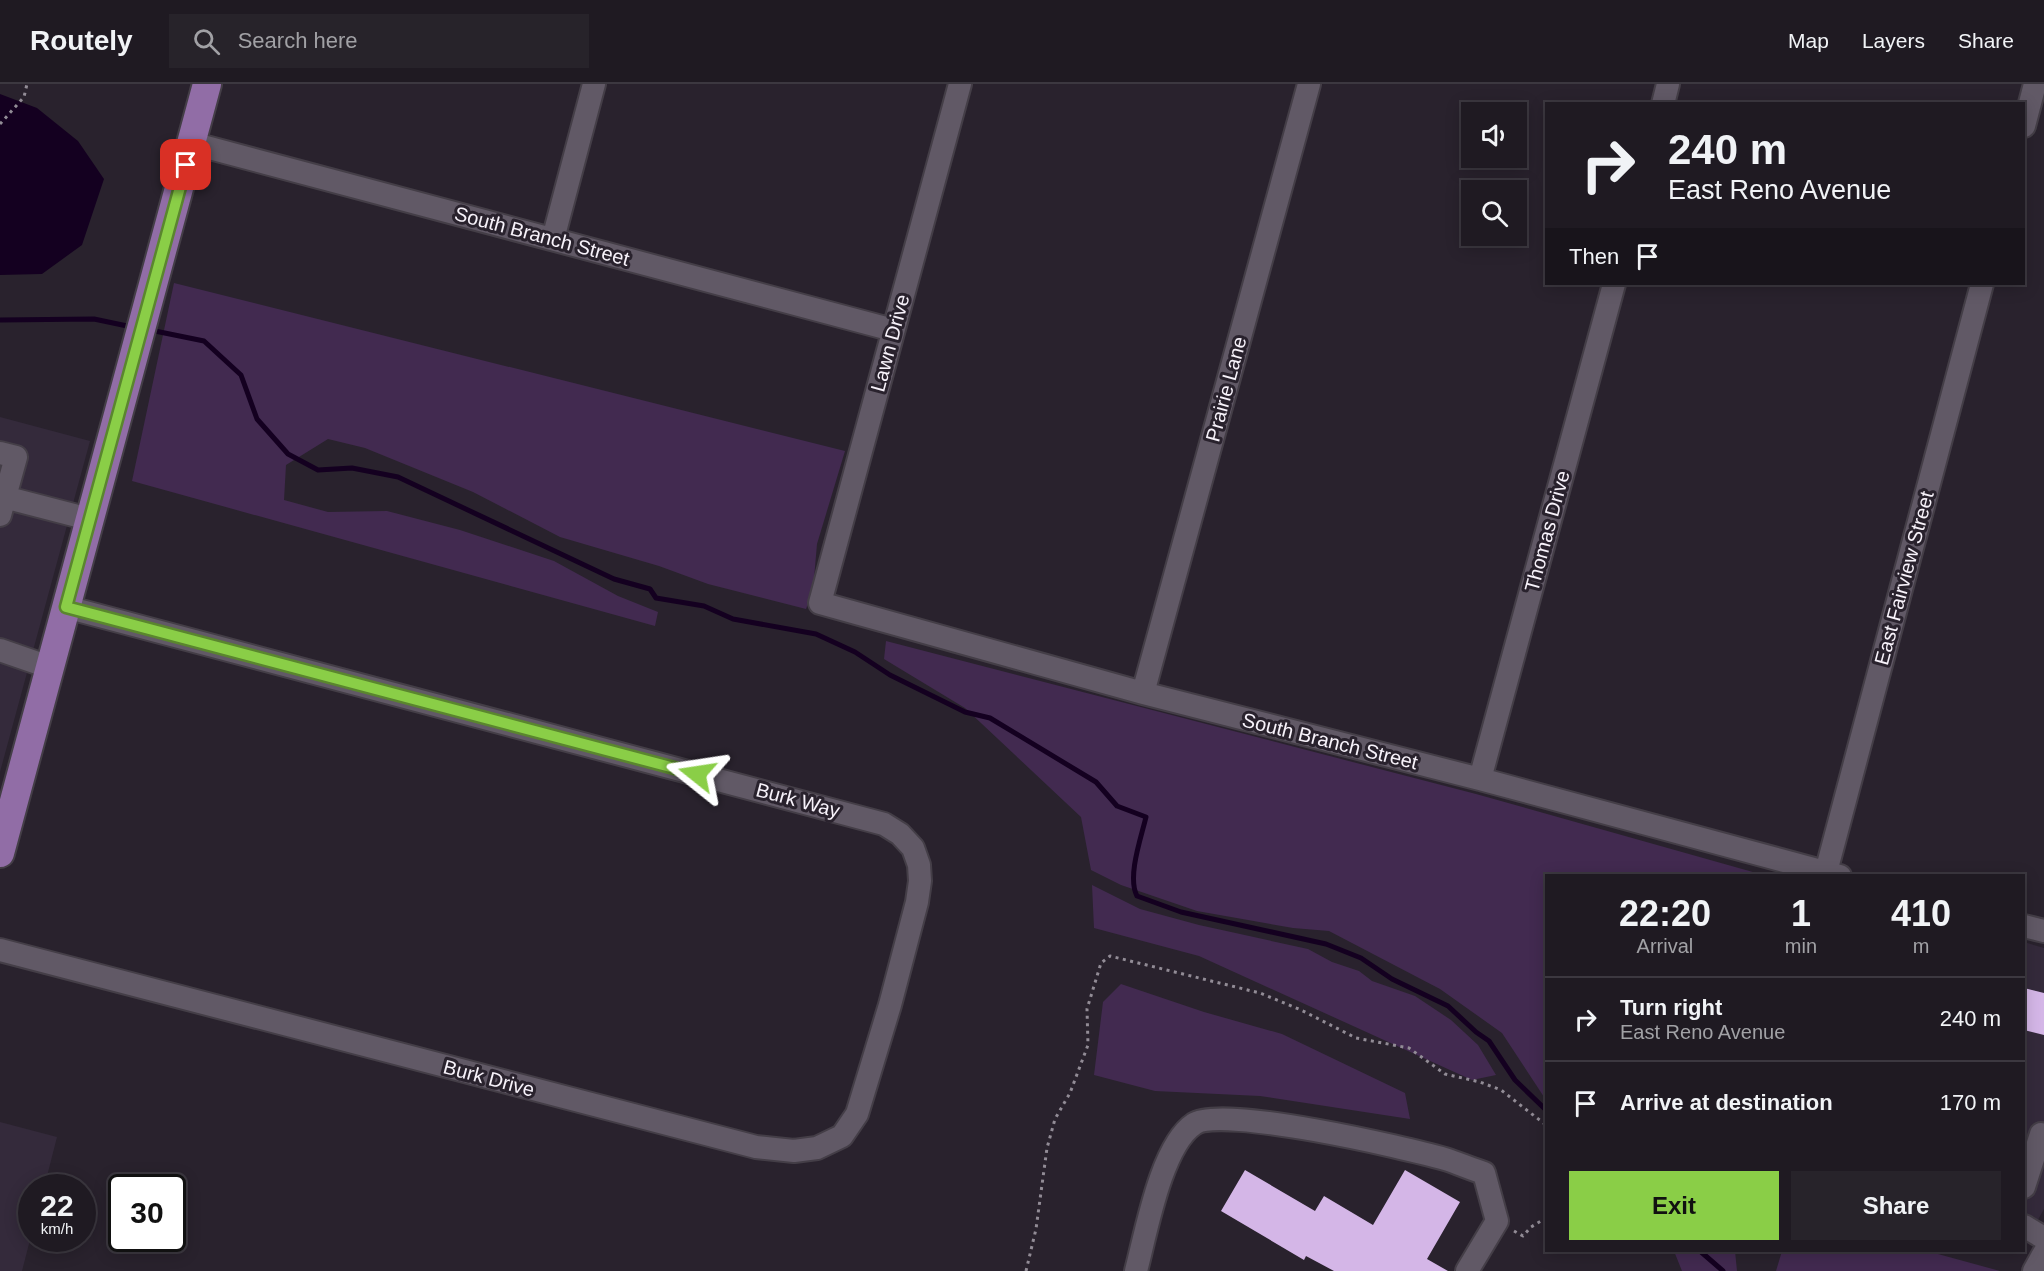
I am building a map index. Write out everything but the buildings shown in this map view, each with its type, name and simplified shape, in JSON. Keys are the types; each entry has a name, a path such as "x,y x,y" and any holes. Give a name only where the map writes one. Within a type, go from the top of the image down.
{"main road":[{"path":"2,838 207,84"}],"street":[{"path":"553,239 594,84"},
{"name":"Lawn Drive","path":"820,603 960,84"},
{"name":"Prairie Lane","path":"1143,693 1309,84"},
{"path":"1663,102 1668,84"},
{"path":"2025,122 2035,84"},
{"name":"South Branch Street","path":"192,143 893,330"},
{"name":"Thomas Drive","path":"1480,779 1614,285"},
{"name":"East Fairview Street","path":"1833,874 1982,285"},
{"path":"0,453 16,457 2,503 89,519"},
{"name":"South Branch Street","path":"820,603 1143,693 1480,779 1833,874"},
{"name":"Burk Way","path":"66,607 884,824 900,834 913,848 919,865 920,881 917,902 890,1005"},
{"path":"0,650 50,667"},
{"path":"2025,926 2044,931"},
{"name":"Burk Drive","path":"0,950 756,1147 794,1151 817,1148 842,1136 857,1114 890,1005"},
{"path":"1138,1264 1162,1173 1173,1147 1194,1123 1223,1117 1344,1135 1446,1160 1484,1173 1497,1221 1467,1271"},
{"path":"2025,1182 2036,1132"},
{"path":"2025,1227 2044,1238"},
{"path":"2034,1271 2044,1253"}],"path":[{"path":"0,124 24,97 27,84"},
{"path":"1026,1271 1036,1228 1047,1148 1055,1119 1070,1094 1088,1046 1087,1010 1101,963 1110,956 1260,993 1301,1010 1356,1038 1409,1048 1445,1074 1480,1082 1501,1090 1545,1124"},
{"path":"1497,1221 1523,1236 1531,1227 1545,1219"}],"shaded area":[{"path":"0,94 37,108 78,141 104,179 82,245 42,274 0,275"},
{"path":"174,283 845,451 817,544 813,590 806,609 708,584 659,566 560,537 473,492 365,448 328,439 286,465 284,500 328,512 387,511 460,530 554,561 618,596 658,612 655,626 132,481"},
{"path":"0,417 90,441 0,772"},
{"path":"886,641 1476,794 1760,874 1545,874 1545,1098 1502,1033 1440,989 1329,931 1293,928 1197,911 1121,885 1091,870 1081,817 965,708 884,659"},
{"path":"1092,885 1140,909 1199,925 1308,949 1332,962 1359,971 1372,981 1415,996 1451,1020 1478,1045 1496,1075 1472,1080 1199,956 1094,928"},
{"path":"2025,942 2044,948 2044,1209 2025,1243"},
{"path":"1121,984 1204,1012 1282,1034 1405,1093 1410,1119 1260,1096 1155,1091 1094,1075 1103,1002"},
{"path":"0,1122 57,1137 48,1174 18,1174 18,1252 27,1252 22,1271 0,1271"},
{"path":"1674,1252 1735,1252 1737,1271 1682,1271"},
{"path":"1782,1252 1931,1252 2000,1271 1776,1271"}],"waterway":[{"path":"0,320 94,319 132,327"},
{"path":"150,330 204,341 241,375 257,419 288,454 318,470 352,468 398,477 614,579 650,589 656,598 704,606 733,619 816,634 855,652 890,675 965,712 990,718 1096,782 1117,806 1146,817 1134,868 1133,879 1137,896 1181,912 1326,944 1361,958 1392,979 1448,1006 1489,1041 1515,1080 1545,1109"},
{"path":"1701,1252 1723,1271"}],"route":[{"path":"186,165 66,607 697,774"}]}
